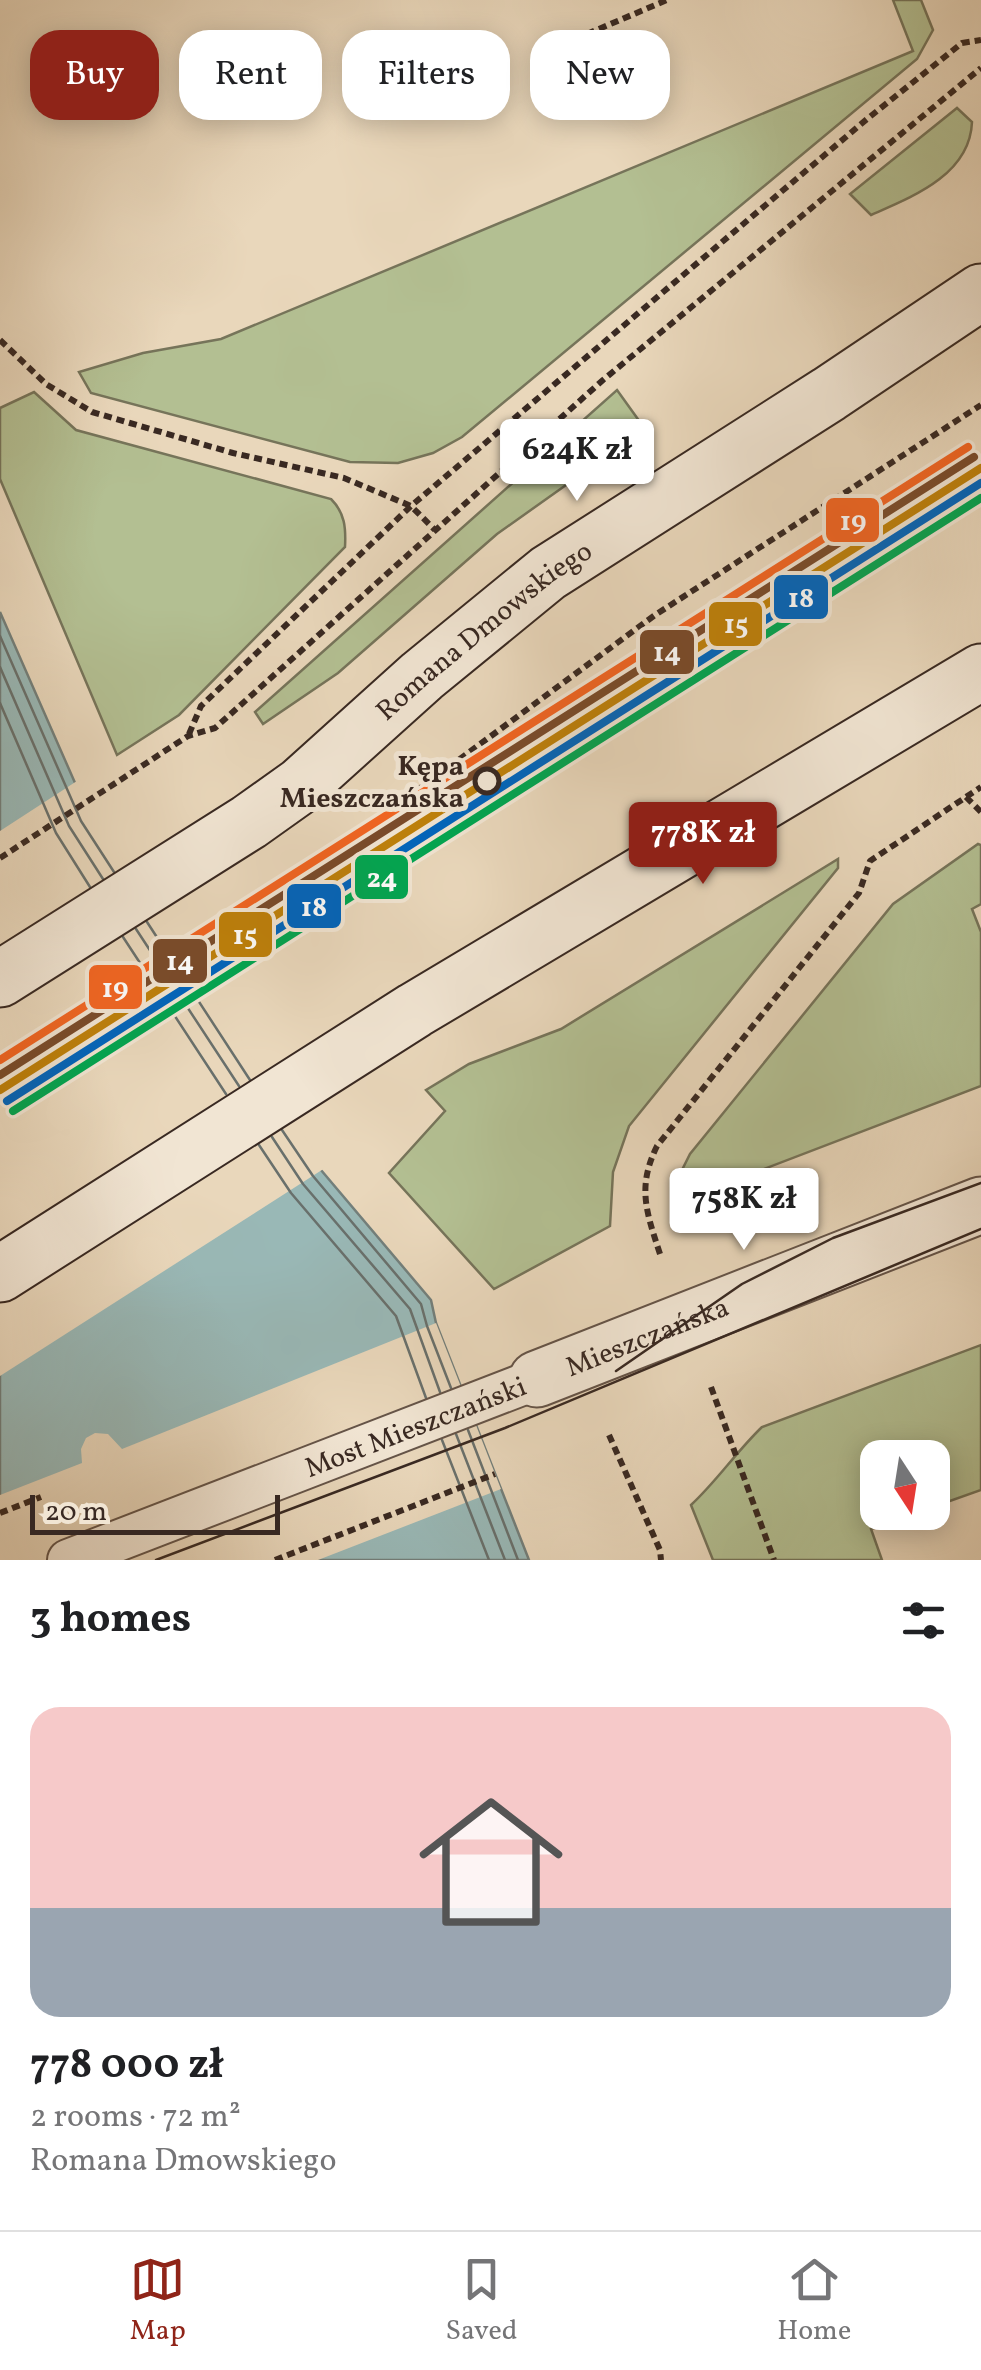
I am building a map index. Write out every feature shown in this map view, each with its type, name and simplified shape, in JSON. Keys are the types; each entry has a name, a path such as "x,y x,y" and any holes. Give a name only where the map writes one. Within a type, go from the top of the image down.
{"main road":[{"name":"Romana Dmowskiego","path":"0,979 250,822 300,785 422,676 548,573 981,292"},
{"path":"0,1274 382,1031 981,672"},
{"name":"Mieszczańska","path":"537,1379 981,1205"}],"lane":[{"name":"Most Mieszczański","path":"68,1560 537,1379"}],"path":[{"path":"596,30 667,0"},
{"path":"188,736 201,706 411,506 867,118 962,43 981,40"},
{"path":"944,58 951,65"},
{"path":"0,858 188,736 215,728 603,380 981,68"},
{"path":"0,340 46,384 92,412 234,453 344,478 411,506 435,530"},
{"path":"408,798 656,615 981,405"},
{"path":"660,1251 643,1185 657,1146 859,893 870,861 981,788"},
{"path":"966,797 981,812"},
{"path":"716,1398 774,1560"},
{"path":"609,1434 660,1550 660,1560"},
{"path":"276,1560 495,1474"}],"green space":[{"path":"893,0 921,0 933,30 917,59 462,437 433,453 398,463 350,462 91,393 79,372 143,353 221,339 913,51"},
{"path":"957,108 972,122 969,140 950,170 936,182 871,215 850,194"},
{"path":"617,390 645,429 497,534 338,673 263,724 255,712"},
{"path":"34,392 76,430 331,499 344,521 345,547 179,715 117,755 0,479 0,408"},
{"path":"978,844 981,904 972,909 981,932 981,1086 688,1198 679,1176 690,1154 893,904"},
{"path":"838,859 838,868 629,1126 613,1172 610,1226 494,1289 389,1173 445,1111 426,1090 469,1064 561,1029"},
{"path":"981,1345 981,1490 950,1501 950,1440 860,1440 860,1530 871,1530 882,1560 713,1560 691,1505 762,1427"}],"water":[{"path":"0,612 90,817 321,1170 431,1300 436,1323 529,1560 0,1560"}],"pier":[{"path":"80,779 94,815 325,1168 0,1376 0,831"},
{"path":"436,1323 501,1489 318,1560 0,1560 0,1495 82,1463 81,1449 86,1438 95,1433 108,1434 122,1449"}],"tram line":[{"path":"616,1371 742,1284 833,1238 981,1183"},
{"path":"156,1560 505,1428 981,1229"}],"transit line":[{"name":"19","path":"0,1060 968,447"},
{"name":"14","path":"0,1075 974,457"},
{"name":"15","path":"0,1090 981,468"},
{"name":"18","path":"7,1101 981,483"},
{"name":"24","path":"13,1111 981,498"}],"place":[{"name":"Kępa Mieszczańska","path":"487,781"}]}
